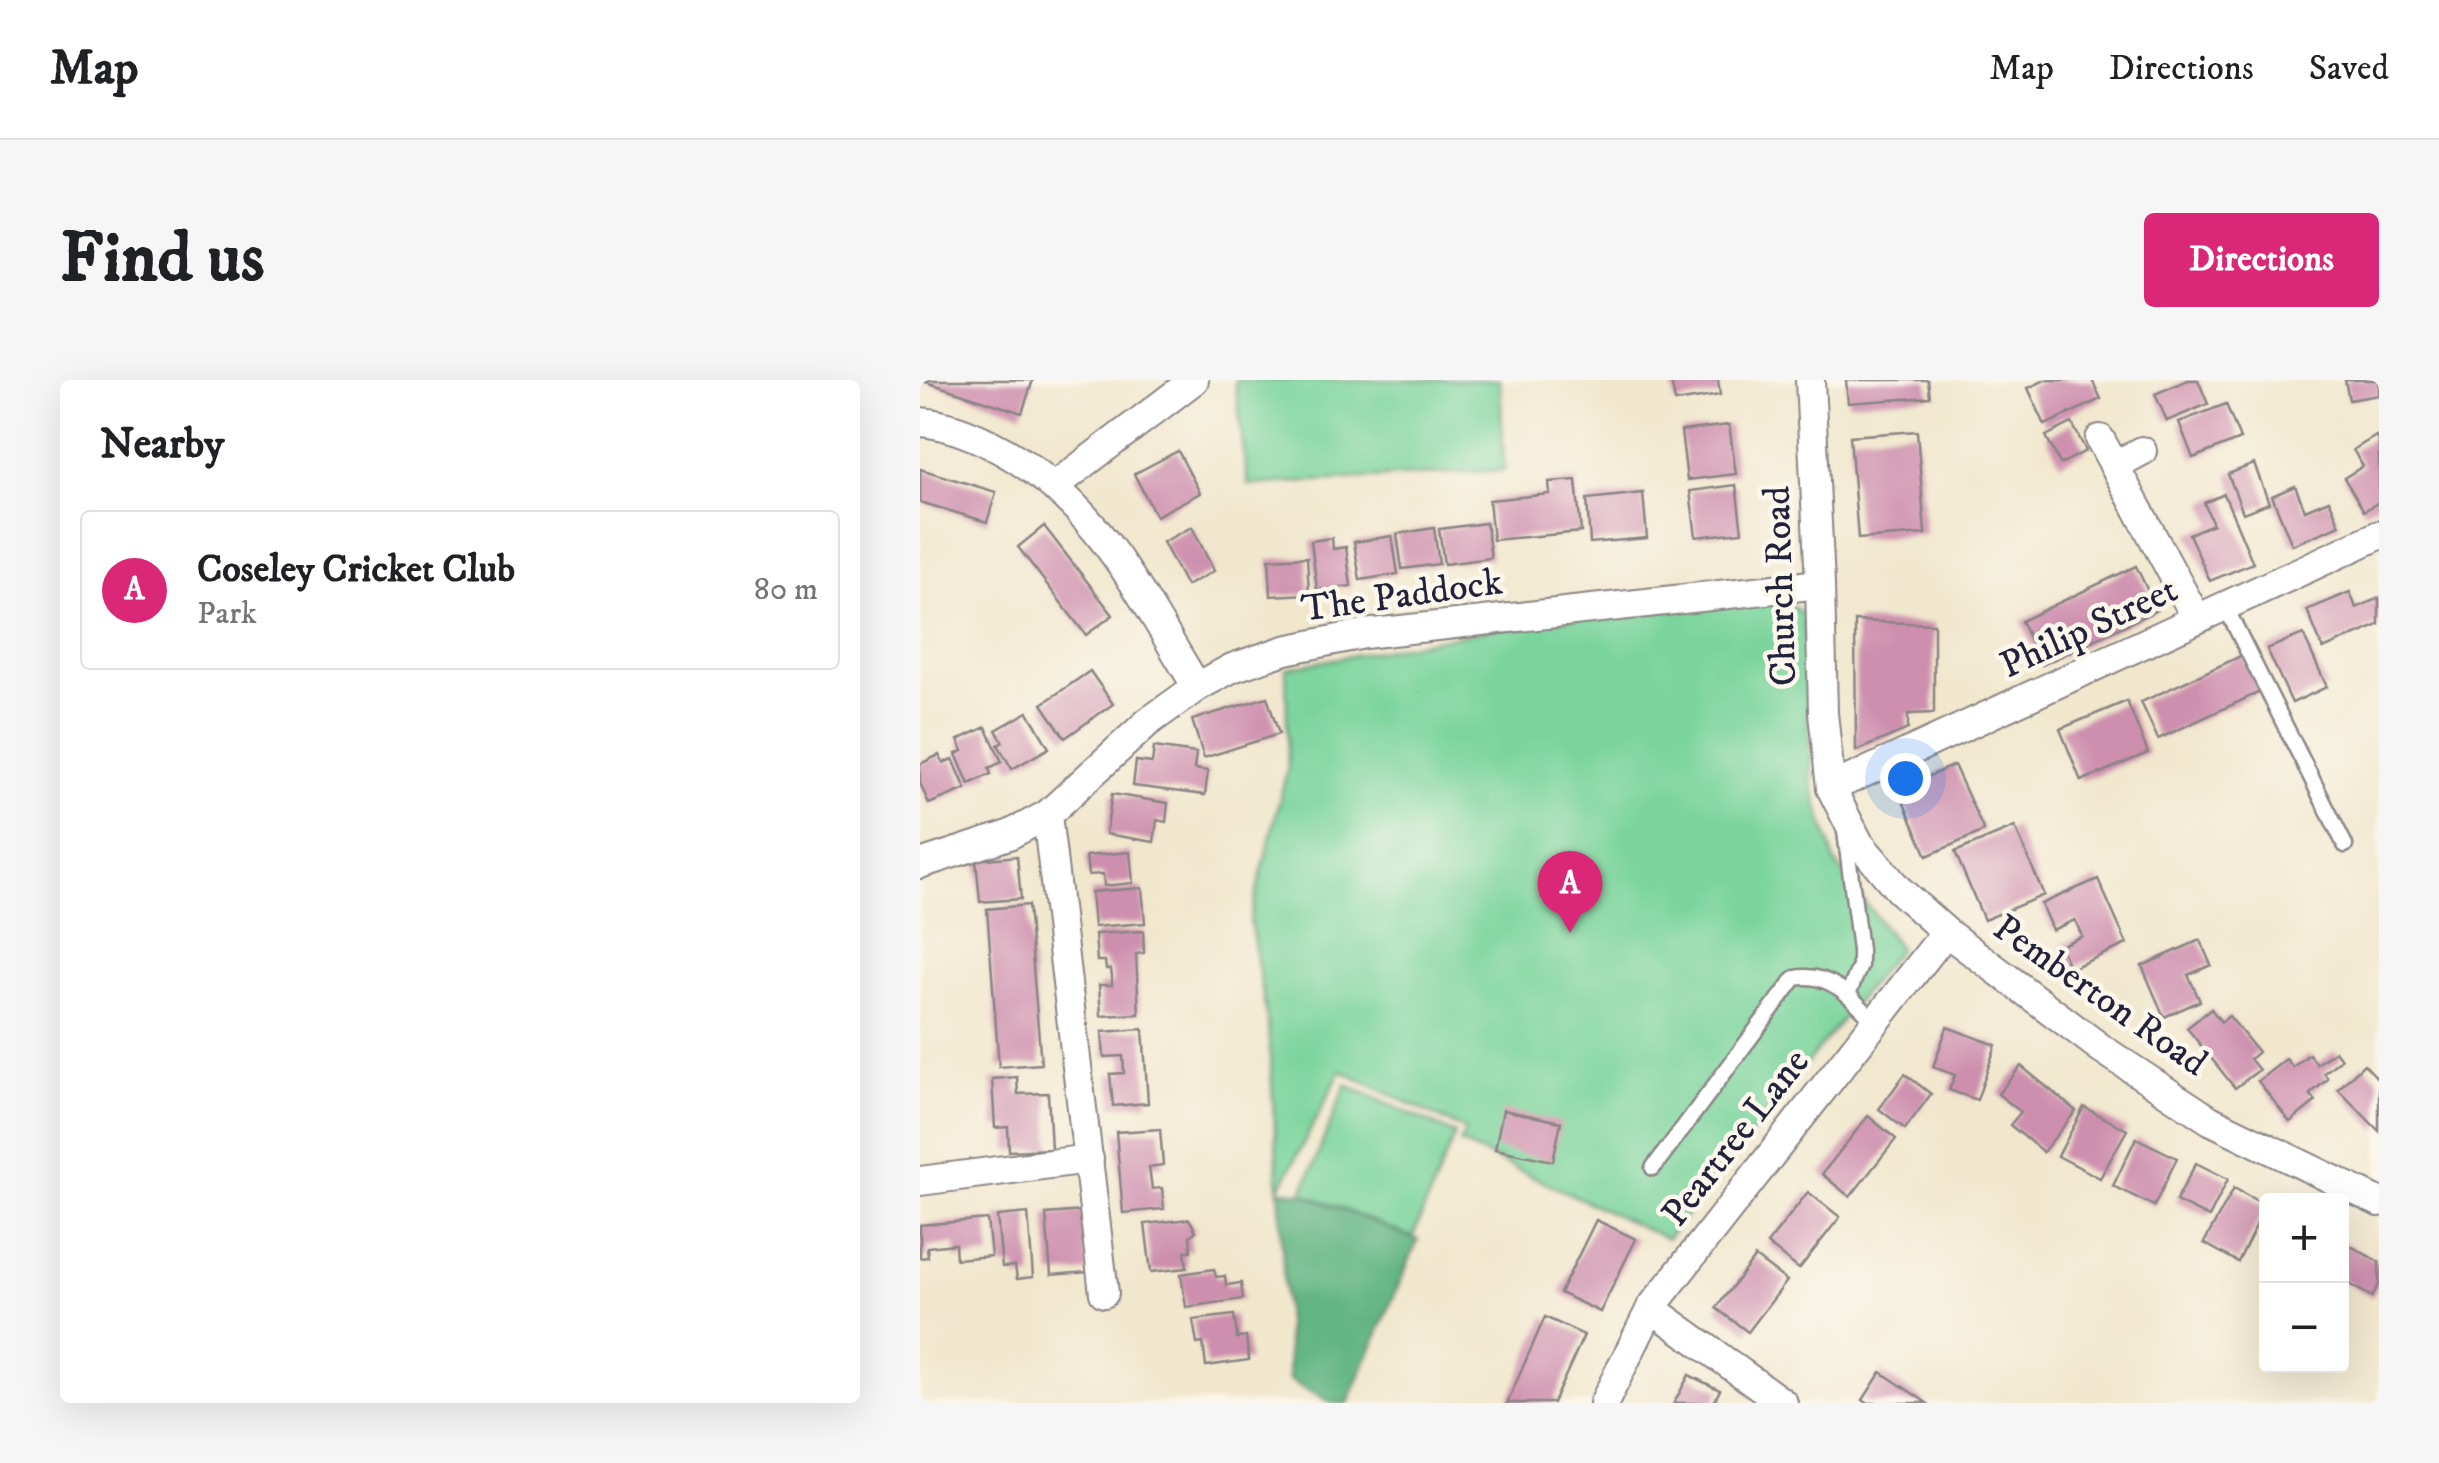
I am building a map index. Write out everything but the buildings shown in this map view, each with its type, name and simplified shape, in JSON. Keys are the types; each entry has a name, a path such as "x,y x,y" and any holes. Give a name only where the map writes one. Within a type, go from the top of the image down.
{"street":[{"path":"1056,485 1194,380"},
{"name":"Church Road","path":"1810,380 1823,713 1830,788"},
{"path":"920,422 964,431 1016,457 1056,485 1089,518 1113,550 1197,687"},
{"path":"2100,439 2197,619"},
{"path":"2114,466 2142,451"},
{"name":"Philip Street","path":"1830,788 2379,535"},
{"name":"The Paddock","path":"920,864 1009,834 1047,815 1148,722 1197,687 1232,668 1285,650 1364,634 1820,584"},
{"name":"Pemberton Road","path":"1830,788 1859,843 1888,878 1946,932 2102,1049 2210,1120 2379,1202"},
{"path":"1047,815 1104,1292"},
{"name":"Peartree Lane","path":"1604,1403 1651,1308 1946,932"},
{"path":"920,1181 1089,1159"},
{"path":"1651,1308 1782,1403"}],"lane":[{"path":"2224,606 2345,845"},
{"path":"1844,814 1860,950 1860,966 1848,992"},
{"path":"1654,1168 1794,978 1810,975 1848,992 1874,1022"}],"green space":[{"path":"1235,380 1500,380 1504,470 1248,485"},
{"path":"1782,599 1803,614 1812,786 1835,862 1899,948 1667,1239 1460,1143 1465,1130 1341,1071 1279,1190 1268,1025 1250,919 1288,766 1286,668 1524,623"},
{"path":"1346,1085 1455,1134 1412,1239 1302,1193"},
{"path":"1279,1190 1302,1193 1418,1240 1348,1403 1332,1403 1289,1380"}],"place":[{"name":"Coseley Cricket Club","path":"1570,933"}]}
